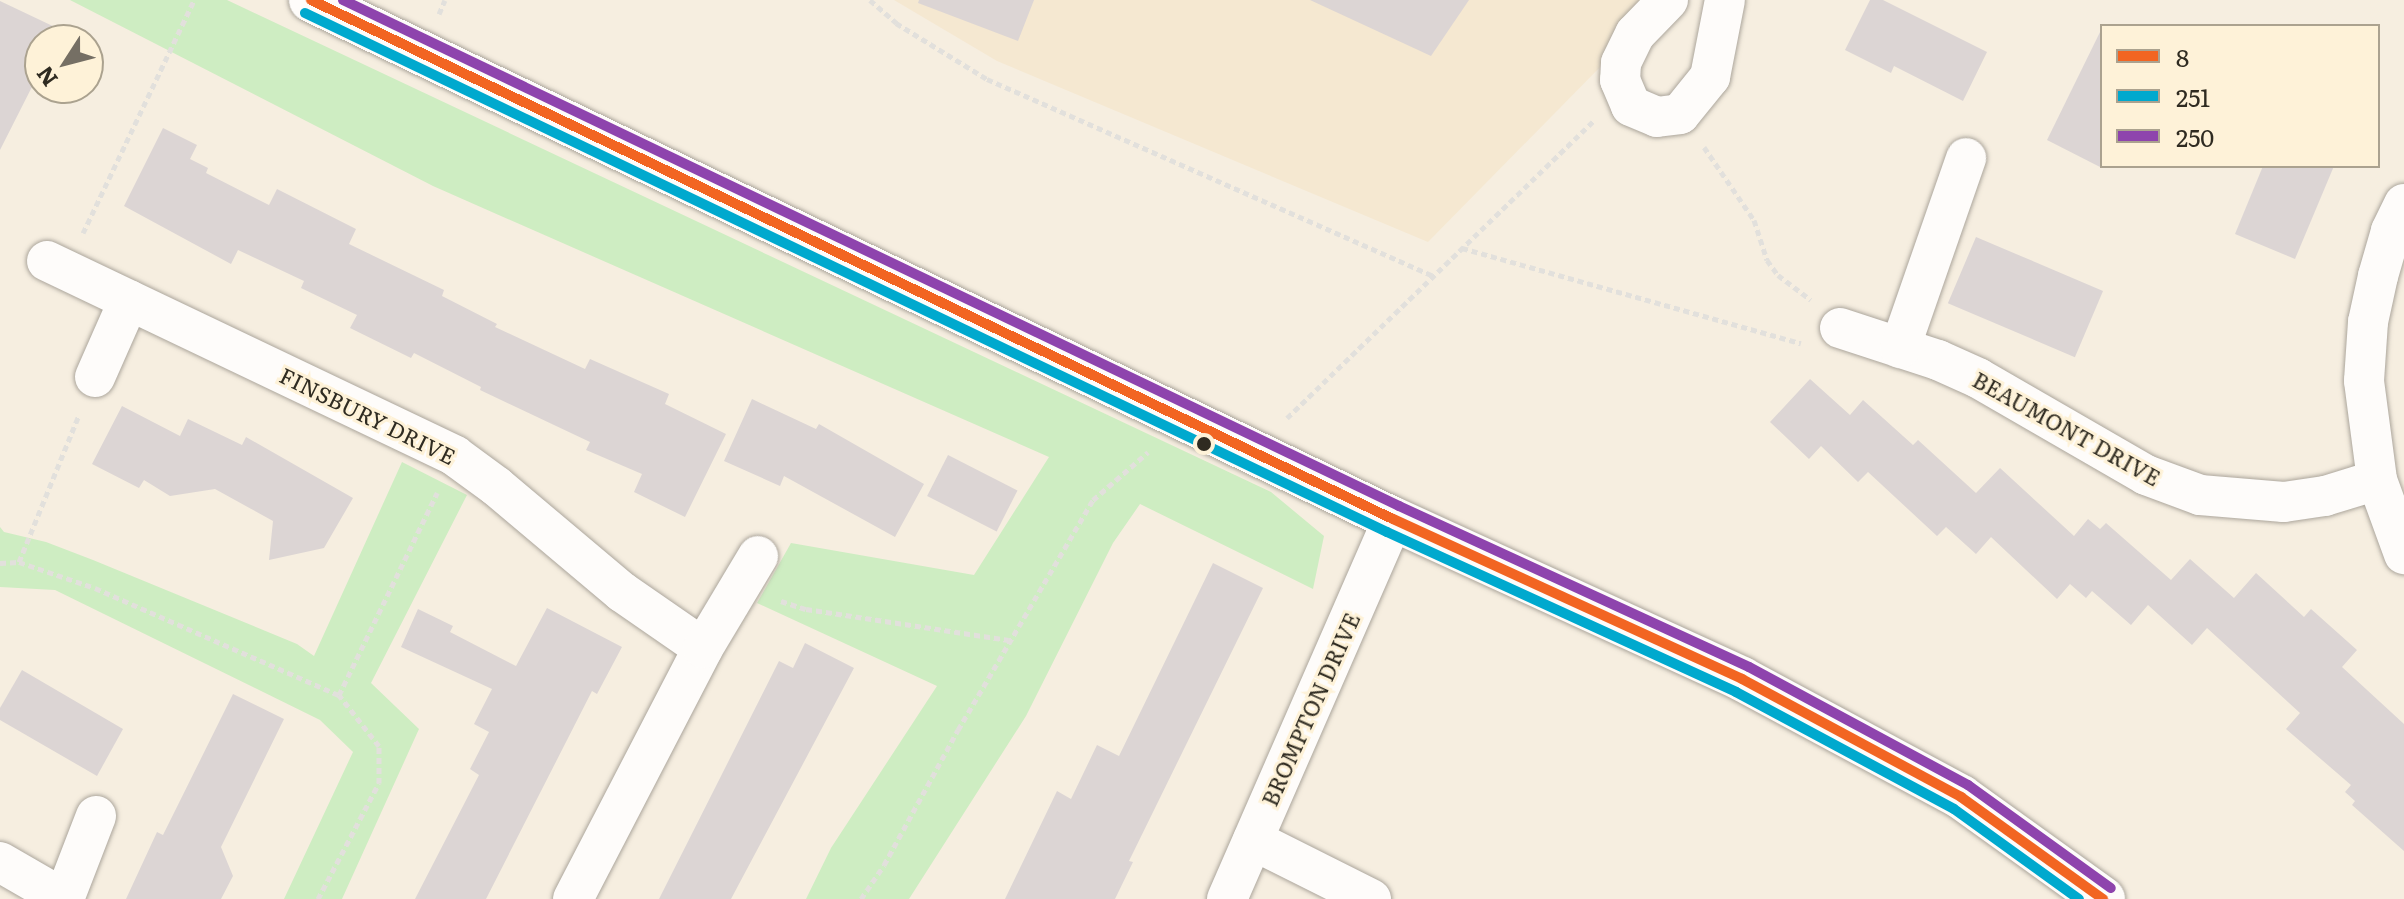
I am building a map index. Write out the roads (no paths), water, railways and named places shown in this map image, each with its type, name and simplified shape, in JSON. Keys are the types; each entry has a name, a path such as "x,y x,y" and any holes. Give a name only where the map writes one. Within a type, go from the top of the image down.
{"street":[{"path":"311,0 1393,519 1742,679 1961,797 2103,899"},
{"path":"1668,0 1635,34 1621,63 1623,93 1631,106 1657,117 1680,114 1710,77 1725,0"},
{"path":"1900,348 1966,158"},
{"path":"2404,204 2391,231 2368,322 2364,381 2377,480 2404,554"},
{"name":"FINSBURY DRIVE","path":"56,265 455,456 496,486 622,592 703,648"},
{"path":"95,377 129,300"},
{"name":"BEAUMONT DRIVE","path":"1840,328 1978,378 2146,475 2200,495 2284,502 2325,496 2377,480"},
{"name":"BROMPTON DRIVE","path":"1227,899 1393,519"},
{"path":"573,899 703,648 748,572"},
{"path":"0,862 64,899 96,816"},
{"path":"1253,840 1371,899"}]}
